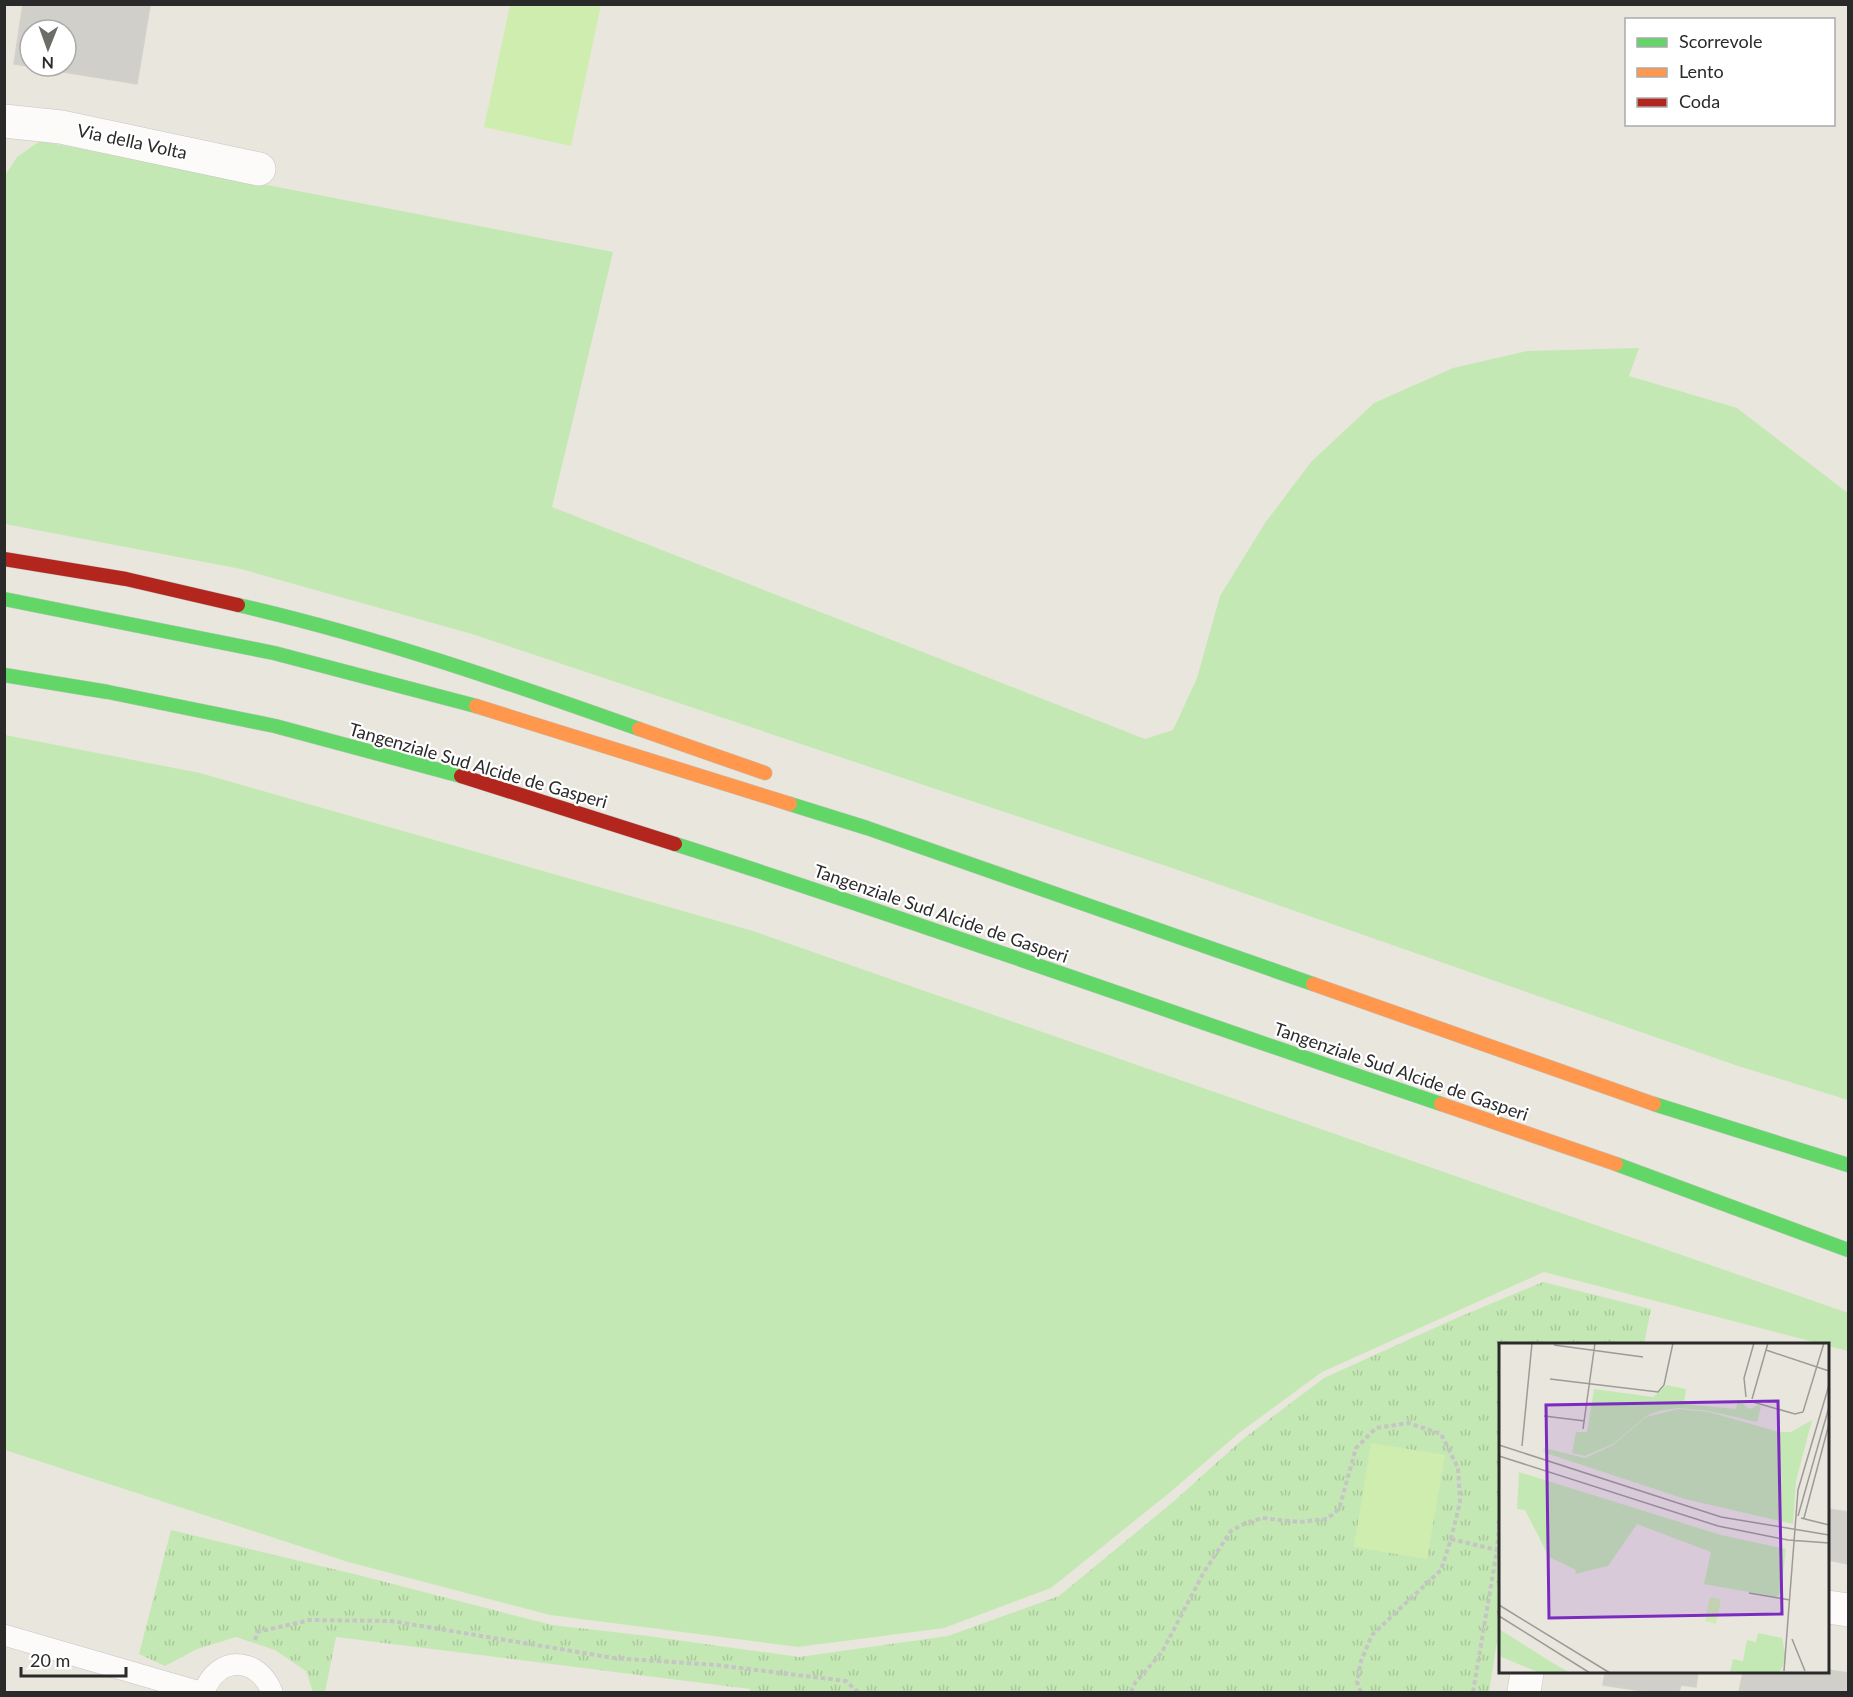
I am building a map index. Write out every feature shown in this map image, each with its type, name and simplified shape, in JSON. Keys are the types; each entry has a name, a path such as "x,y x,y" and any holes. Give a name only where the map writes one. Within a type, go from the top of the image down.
{"highway":[{"path":"4,560 126,579 277,615 498,679 774,776"},
{"path":"4,599 274,653 495,711 867,828 1660,1106 1848,1165"},
{"name":"Tangenziale Sud Alcide de Gasperi","path":"4,675 108,692 275,726 476,780 835,895 1203,1024 1588,1154 1848,1250"},
{"path":"917,831 1148,927"}],"street":[{"name":"Via della Volta","path":"4,121 61,128 259,169"},
{"path":"1829,1607 1848,1610"},
{"path":"1524,1692 1527,1673"}],"lane":[{"path":"4,1635 202,1692 215,1673 229,1665 247,1666 259,1672 267,1681 272,1692"}],"path":[{"path":"1131,1692 1135,1683 1162,1652 1204,1572 1231,1531 1262,1518 1299,1522 1327,1519 1339,1509 1356,1448 1376,1428 1409,1423 1441,1434 1458,1468 1460,1502 1442,1570 1372,1635 1361,1661 1357,1682 1361,1692"},
{"path":"1473,1692 1499,1526"},
{"path":"1451,1539 1497,1550"},
{"path":"247,1666 257,1632 310,1620 391,1621 614,1658 716,1665 846,1681 858,1692"}],"green space":[{"path":"510,5 601,5 571,146 484,127"},
{"path":"40,141 613,252 552,507 1145,739 1173,730 1197,678 1220,596 1265,523 1311,462 1374,403 1453,368 1527,351 1639,348 1629,376 1737,408 1848,493 1848,1100 1735,1065 1178,870 472,634 241,569 5,524 4,177 17,157"},
{"path":"5,735 200,773 753,931 1848,1313 1848,1351 1829,1346 1829,1343 1817,1343 1544,1272 1322,1372 1239,1433 1168,1494 1051,1588 944,1628 798,1647 550,1615 348,1562 5,1450"},
{"path":"1543,1282 1651,1309 1644,1343 1499,1343 1499,1629 1489,1692 750,1692 750,1689 336,1637 325,1692 313,1692 306,1671 275,1650 236,1637 197,1649 165,1666 139,1654 171,1530 552,1625 799,1657 948,1636 1059,1596 1173,1502 1243,1439 1324,1378"},
{"path":"1371,1443 1445,1455 1427,1559 1354,1547"}],"building":[{"path":"23,4 150,6 137,84 78,74 78,18 21,18"},
{"path":"18,37 18,65 14,64"},
{"path":"1829,1509 1848,1512 1848,1564 1829,1560"},
{"path":"1829,1670 1848,1673 1846,1692 1739,1692 1743,1673 1829,1673"},
{"path":"1605,1673 1698,1673 1696,1687 1681,1685 1679,1692 1650,1692 1603,1685"}],"traffic: fast":[{"path":"4,599 274,653 476,706"},
{"path":"238,605 390,645 639,729"},
{"path":"4,675 108,692 275,726 461,776"},
{"path":"790,804 867,828 1313,984"},
{"path":"675,844 867,907 1441,1104"},
{"path":"1654,1104 1848,1165"},
{"path":"1616,1164 1848,1250"}],"traffic: slow":[{"path":"476,706 790,804"},
{"path":"639,729 765,773"},
{"path":"1313,984 1654,1104"},
{"path":"1441,1104 1616,1164"}],"traffic: jam":[{"path":"4,559 126,579 238,605"},
{"path":"461,776 675,844"}]}
